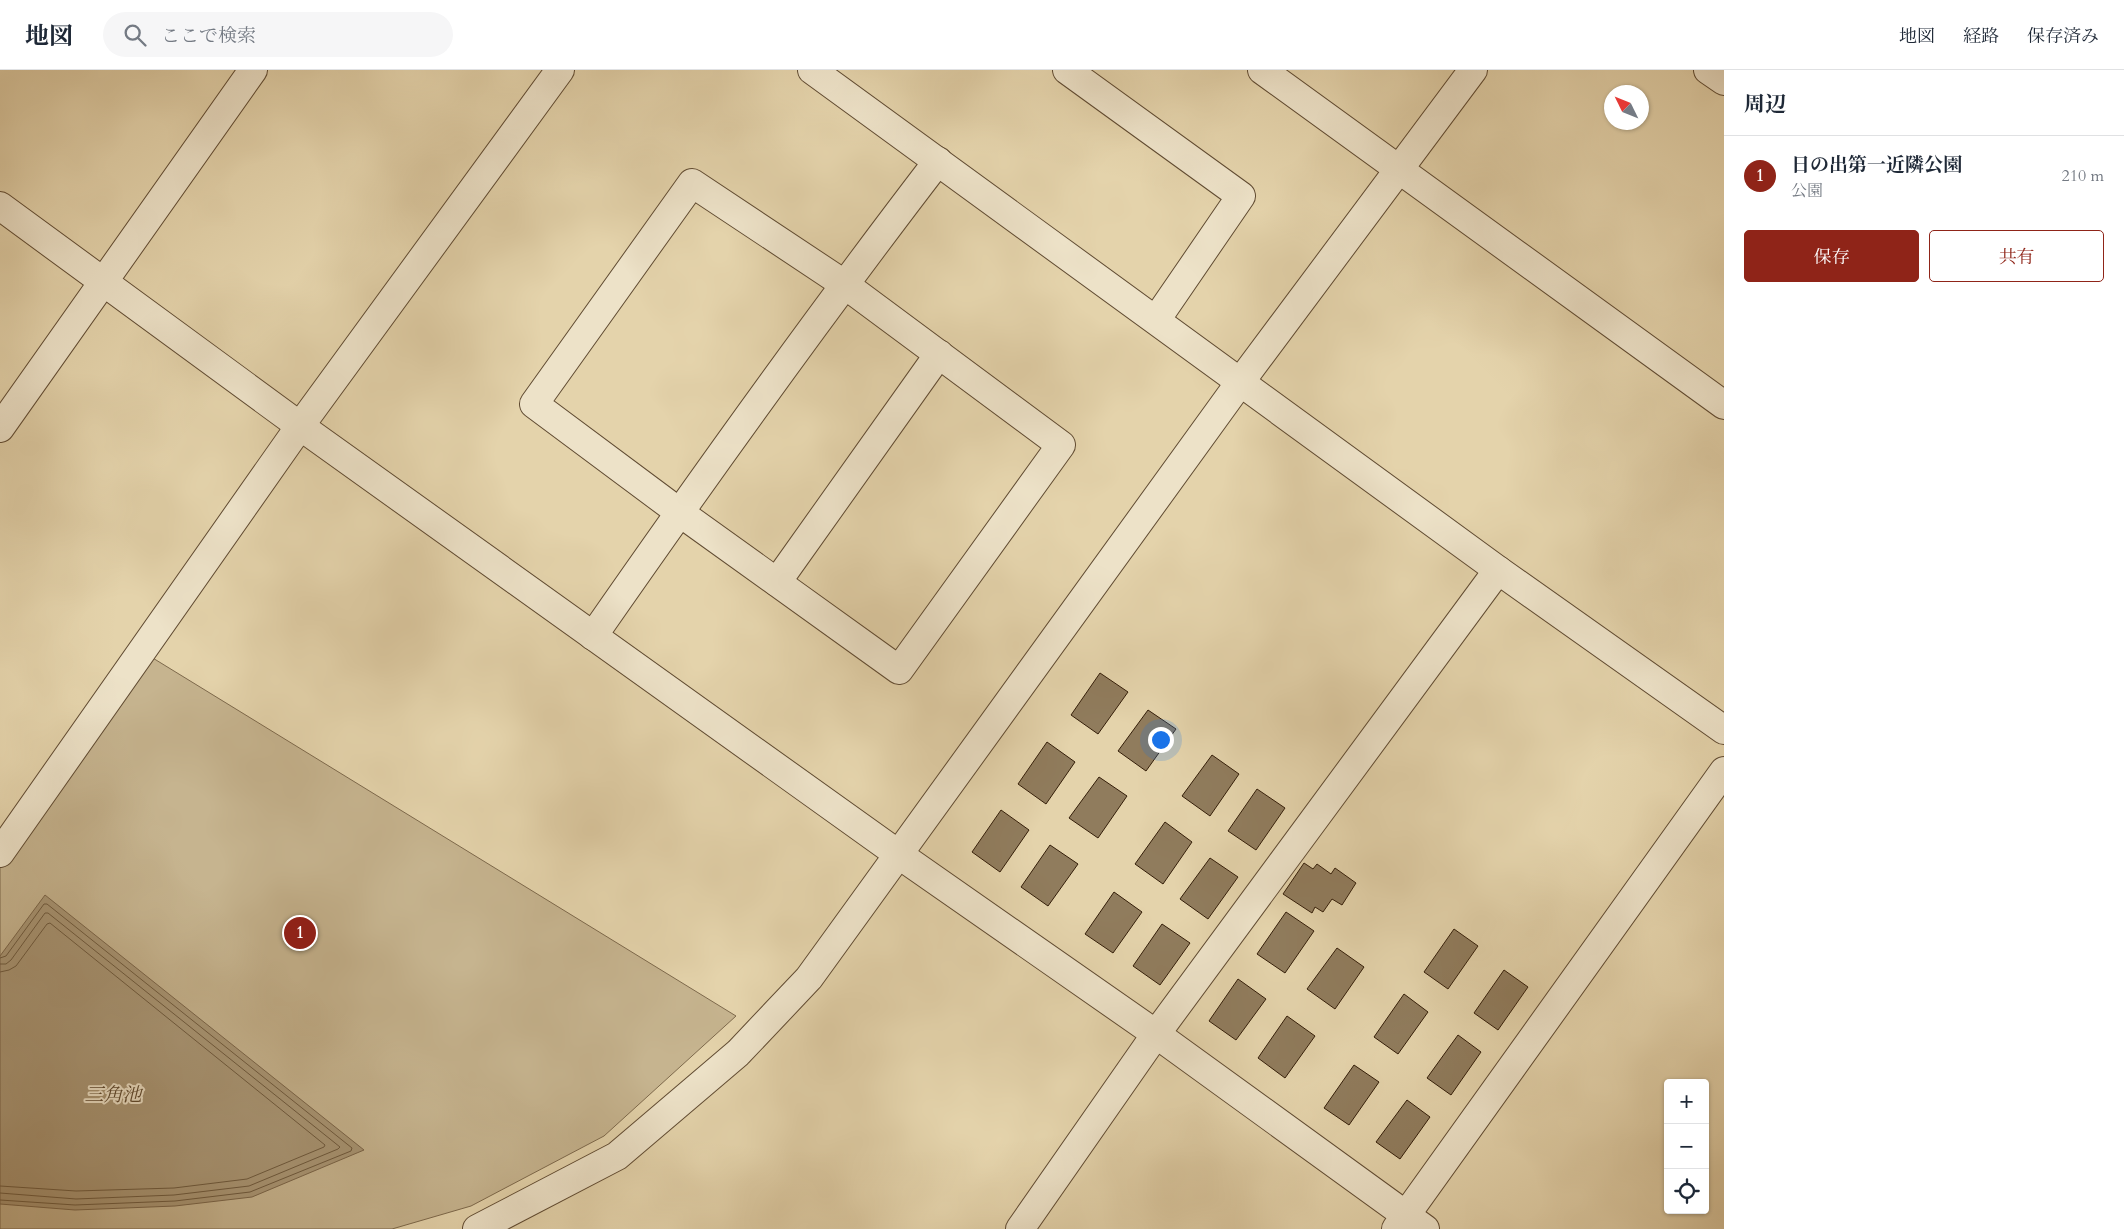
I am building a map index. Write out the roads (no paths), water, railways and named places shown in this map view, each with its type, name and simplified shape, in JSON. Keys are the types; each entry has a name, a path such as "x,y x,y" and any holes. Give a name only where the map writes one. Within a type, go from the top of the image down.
{"street":[{"path":"0,428 253,70"},
{"path":"0,853 300,426 560,70"},
{"path":"812,70 1498,570 1724,730"},
{"path":"1067,70 1241,196 1156,320"},
{"path":"1262,70 1724,405"},
{"path":"479,1229 617,1156 738,1052 809,978 1240,381 1473,70"},
{"path":"1708,70 1724,82"},
{"path":"593,636 679,512 844,284 938,161"},
{"path":"692,183 844,284 939,354 1061,445 899,670 679,512 534,404 692,183"},
{"path":"0,206 300,426 593,636 898,854 1156,1034 1409,1224 1724,771"},
{"path":"777,582 939,354"},
{"path":"1020,1229 1156,1034 1498,570"}],"water":[{"name":"三角池","path":"45,895 364,1150 252,1197 175,1206 75,1210 0,1204 0,956"}],"place":[{"name":"日の出第一近隣公園","path":"300,933"}]}
